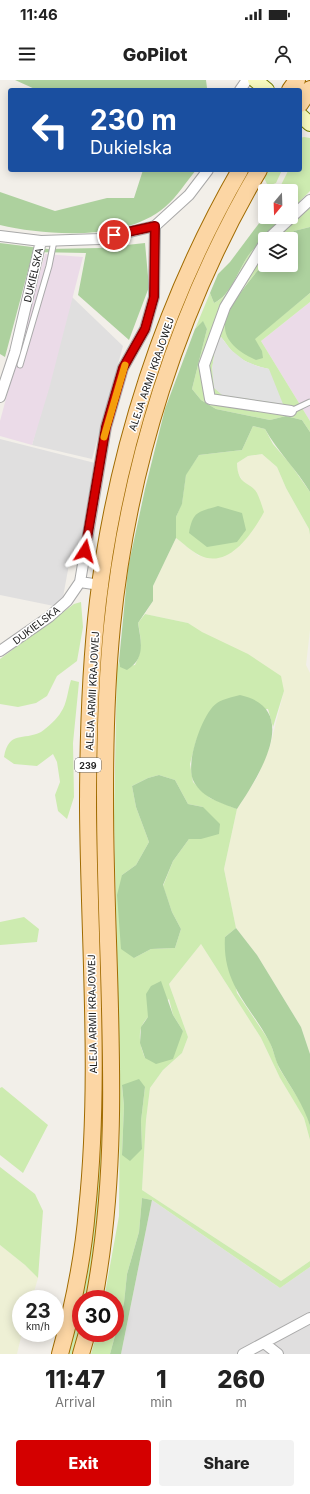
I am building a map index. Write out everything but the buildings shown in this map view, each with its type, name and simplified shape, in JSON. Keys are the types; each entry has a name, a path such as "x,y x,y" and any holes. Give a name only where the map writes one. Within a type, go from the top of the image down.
{"main road":[{"path":"302,101 310,89"},
{"name":"ALEJA ARMII KRAJOWEJ","path":"60,1354 81,1260 88,1207 92,1157 93,1059 89,856 89,739 92,668 100,585 110,521 124,461 154,358 195,257 239,172"},
{"name":"ALEJA ARMII KRAJOWEJ","path":"96,1290 104,1242 110,1159 111,1075 105,780 109,659 118,577 138,473 166,375 209,268 258,172"},
{"path":"81,1354 84,1342"}],"street":[{"path":"255,80 265,88"},
{"path":"302,117 310,124"},
{"path":"155,226 189,195 206,172"},
{"path":"276,232 310,200"},
{"name":"DUKIELSKA","path":"0,397 15,352 41,241 100,238 155,226 154,297 145,329 123,368 106,427 80,582 67,602 49,617 0,651"},
{"path":"0,236 41,241"},
{"path":"258,253 225,307 204,365 210,399 291,411"},
{"path":"80,582 100,585"},
{"path":"243,1354 310,1318"},
{"path":"264,1343 278,1354"}],"lane":[{"path":"20,365 49,266 54,241"},
{"path":"291,411 310,402"}],"shaded area":[{"path":"45,254 83,257 49,389 32,445 0,436 0,421"},
{"path":"72,297 123,346 92,459 32,445"},
{"path":"310,302 310,421 261,341"},
{"path":"221,337 231,350 245,361 269,369 283,404 222,395 214,388 212,369 216,344"},
{"path":"0,439 95,463 77,560 70,559 63,597 54,606 0,595"},
{"path":"152,1200 280,1288 310,1267 310,1354 121,1354"}],"green space":[{"path":"15,80 206,80 207,88 33,88"},
{"path":"302,138 310,138 310,191 300,201 310,209 310,227 293,232 272,232 277,224 298,224 298,184 282,184 288,172 302,172"},
{"path":"142,172 194,172 165,207 149,218 129,226 108,231 63,233 40,232 0,225 0,192 55,211 107,198 134,198"},
{"path":"245,172 252,172 212,250 113,576 104,1158 89,1290 81,1290 97,668 116,523 151,388 187,291"},
{"path":"268,172 281,172 276,183 267,184 264,178"},
{"path":"258,224 277,224 272,232 258,232 258,245 246,258 231,287 221,299 214,303 210,293 218,274 230,262"},
{"path":"310,227 310,293 255,339 262,351 263,358 256,360 236,348 228,339 225,328 226,321 229,312 240,293 258,270 258,272 298,272 298,232 293,232"},
{"path":"0,243 48,249 99,248 145,243 149,287 129,340 78,295 86,253 33,252 5,357 0,354"},
{"path":"258,245 258,270 243,288 231,310 262,351 254,339 310,293 310,302 261,341 310,421 310,432 302,420 286,416 270,420 216,409 201,400 192,389 207,329 203,322 195,329 210,293 214,303 221,299 231,287 246,258","holes":["221,337 235,354 253,365 269,369 212,369 216,344"]},
{"path":"203,321 207,329 192,389 201,400 216,409 270,420 286,416 302,420 310,432 310,492 265,429 253,426 242,450 199,455 186,475 182,504 176,517 176,538 153,586 153,601 138,623 141,643 140,655 133,665 127,670 120,667 119,661 128,568 145,489 165,409 195,329"},
{"path":"253,426 265,429 273,444 291,465 310,492 310,535 309,529 286,488 277,467 262,454 248,456 237,463 239,476 257,493 264,512 246,539 229,554 220,558 210,558 199,555 176,538 176,517 182,503 186,474 199,455 242,450"},
{"path":"262,454 277,467 286,488 309,529 310,535 310,630 306,665 310,673 310,1054 301,1027 257,955 236,928 224,869 237,809 258,776 270,746 284,691 188,623 145,614 153,601 153,586 176,538 199,556 256,492 244,483 238,473 237,463 248,456"},
{"path":"218,506 242,513 246,530 237,542 207,547 189,533 192,520 201,511"},
{"path":"81,602 83,627 77,661 57,676 47,696 36,703 18,707 0,704 0,659 74,604"},
{"path":"145,614 188,623 202,632 248,654 281,676 284,691 273,727 268,709 206,718 196,741 190,764 193,782 210,798 237,809 224,869 236,928 225,937 237,993 270,1042 279,1068 306,1111 310,1126 310,1140 304,1118 280,1078 261,1038 201,944 169,984 188,1037 182,1053 163,1070 150,1088 146,1120 142,1190 281,1281 310,1261 310,1267 280,1288 152,1200 142,1198 139,1232 127,1274 124,1303 124,1290 106,1290 119,1216 120,1089 114,817 117,669 119,661 120,667 135,665 138,660 141,644 138,623","holes":["159,775 175,780 188,804 203,807 201,839 189,839 173,861 163,886 172,912 181,929 175,948 151,949 134,958 122,875 136,865 149,842 136,807 132,786 148,778","169,999 173,1015 183,1031 145,1058 141,1047 140,1038 143,1024 153,1012","122,1086 145,1087 141,1121 142,1149 122,1155 124,1106"]},
{"path":"71,680 79,682 73,743 74,797 67,819 58,811 55,795 60,782 57,762 53,754 37,766 14,764 4,757 9,743 18,738 41,732 57,717 65,705"},
{"path":"240,695 259,703 269,714 272,729 270,745 264,763 237,809 213,799 202,792 194,782 191,764 200,728 211,709 219,702"},
{"path":"159,775 175,780 188,804 203,807 220,824 219,834 201,839 189,839 173,861 163,885 172,912 181,929 175,948 151,949 134,958 121,949 117,895 122,875 136,865 149,842 136,807 132,786 148,778"},
{"path":"24,917 39,929 37,942 0,945 0,922"},
{"path":"236,928 257,955 301,1027 310,1054 310,1126 301,1104 278,1066 269,1041 232,981 225,953 225,937"},
{"path":"201,944 261,1038 280,1078 304,1118 310,1140 310,1261 281,1281 142,1190 146,1120 150,1088 163,1070 182,1053 188,1037 169,984"},
{"path":"161,981 173,1015 183,1031 173,1059 156,1064 145,1058 140,1043 141,1027 148,1017 146,994 151,986"},
{"path":"139,1079 145,1087 141,1121 142,1149 130,1161 122,1155 124,1106 122,1085"},
{"path":"2,1087 48,1125 23,1173 0,1155 0,1088"},
{"path":"0,1167 35,1194 43,1211 38,1278 25,1265 0,1245"},
{"path":"142,1198 152,1200 124,1339 124,1303 127,1274 139,1232"},
{"path":"0,1245 25,1265 38,1278 35,1290 12,1290 12,1342 20,1342 17,1354 0,1354"},
{"path":"72,1329 72,1342 79,1342 76,1354 66,1354"},
{"path":"94,1342 113,1342 110,1354 91,1354"},
{"path":"113,1342 123,1342 121,1354 110,1354"}],"slow traffic":[{"path":"104,437 125,365"}],"route":[{"path":"85,551 106,427 123,368 145,329 154,297 155,226 114,235"}]}
